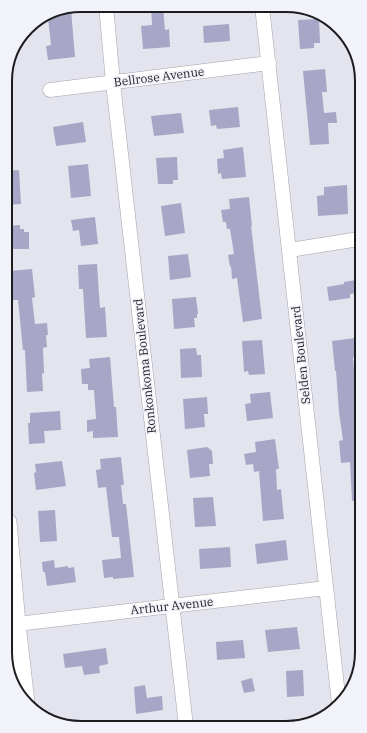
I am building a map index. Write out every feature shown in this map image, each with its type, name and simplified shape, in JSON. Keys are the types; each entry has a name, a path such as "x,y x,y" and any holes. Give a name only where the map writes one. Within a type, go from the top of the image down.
{"street":[{"name":"Ronkonkoma Boulevard","path":"107,12 113,83 185,721"},
{"name":"Selden Boulevard","path":"263,12 338,697"},
{"name":"Bellrose Avenue","path":"50,90 269,63"},
{"path":"290,250 355,240"},
{"path":"12,567 25,692"},
{"name":"Arthur Avenue","path":"17,624 326,588"}],"building":[{"path":"151,12 164,12 165,30 169,29 170,47 143,49 141,26 152,25"},
{"path":"71,13 75,57 48,60 46,46 51,45 48,20"},
{"path":"298,20 319,20 320,43 314,43 314,48 300,49"},
{"path":"229,24 230,41 204,43 203,26"},
{"path":"325,69 327,92 322,92 324,113 336,112 337,123 328,123 329,144 310,145 303,71"},
{"path":"238,107 240,127 217,129 216,125 211,126 209,110"},
{"path":"181,113 184,133 154,136 151,116"},
{"path":"83,122 86,142 56,146 53,127"},
{"path":"243,147 246,177 222,179 221,173 218,174 217,159 224,158 223,150"},
{"path":"177,157 178,180 173,180 173,184 158,184 156,158"},
{"path":"88,164 91,196 71,198 68,166"},
{"path":"19,170 21,204 12,205 12,171"},
{"path":"347,185 348,214 318,216 317,196 324,195 324,187"},
{"path":"249,197 262,319 243,322 237,278 232,279 228,255 234,254 230,229 227,229 226,222 223,222 221,210 230,209 229,199"},
{"path":"181,203 185,233 165,236 161,206"},
{"path":"95,217 98,244 81,246 79,230 73,231 71,220"},
{"path":"20,225 20,229 24,229 24,232 29,232 29,249 12,249 12,226"},
{"path":"188,254 191,277 170,280 168,256"},
{"path":"97,264 100,308 105,307 107,337 86,338 83,289 79,289 78,265"},
{"path":"32,269 35,297 32,298 35,324 47,323 47,347 43,348 43,391 27,392 25,350 23,350 18,300 13,300 12,271"},
{"path":"355,280 355,293 350,294 350,298 329,301 327,287 344,284 344,282"},
{"path":"196,297 198,314 197,318 194,318 195,327 174,329 172,299"},
{"path":"355,338 355,357 353,357 355,382 355,501 352,501 350,462 341,463 339,441 343,440 332,341"},
{"path":"262,340 265,374 249,375 248,371 244,372 242,341"},
{"path":"196,348 197,355 201,355 202,377 181,378 180,349"},
{"path":"110,357 118,437 93,438 93,431 87,432 87,420 96,419 94,390 88,390 88,384 82,384 81,369 90,368 89,359"},
{"path":"270,392 273,418 247,421 245,404 251,403 250,394"},
{"path":"207,397 208,414 204,414 205,427 185,429 183,399"},
{"path":"60,411 61,430 44,431 45,443 29,444 28,423 30,423 30,413"},
{"path":"275,439 279,469 276,469 277,490 281,489 284,519 263,521 259,471 254,472 253,464 246,465 244,454 256,452 255,442"},
{"path":"207,447 212,451 213,464 209,464 210,476 190,478 187,450"},
{"path":"121,457 124,485 121,485 123,504 126,504 134,577 113,579 113,577 104,578 102,560 121,558 119,537 112,537 106,487 98,488 96,470 101,469 100,459"},
{"path":"62,461 66,486 36,490 34,473 36,472 35,464"},
{"path":"213,497 216,526 195,527 193,498"},
{"path":"55,510 57,541 40,542 38,511"},
{"path":"286,540 288,560 257,564 255,544"},
{"path":"230,547 231,567 200,569 199,549"},
{"path":"54,560 55,568 68,566 68,568 74,567 76,582 47,586 42,562"},
{"path":"297,627 300,649 268,652 265,630"},
{"path":"243,640 245,658 217,660 216,642"},
{"path":"106,648 108,664 99,666 100,673 84,675 82,666 65,668 63,654"},
{"path":"303,670 304,696 287,697 286,671"},
{"path":"252,678 255,691 244,693 241,681"},
{"path":"145,685 147,698 162,696 163,710 136,714 134,687"}]}
